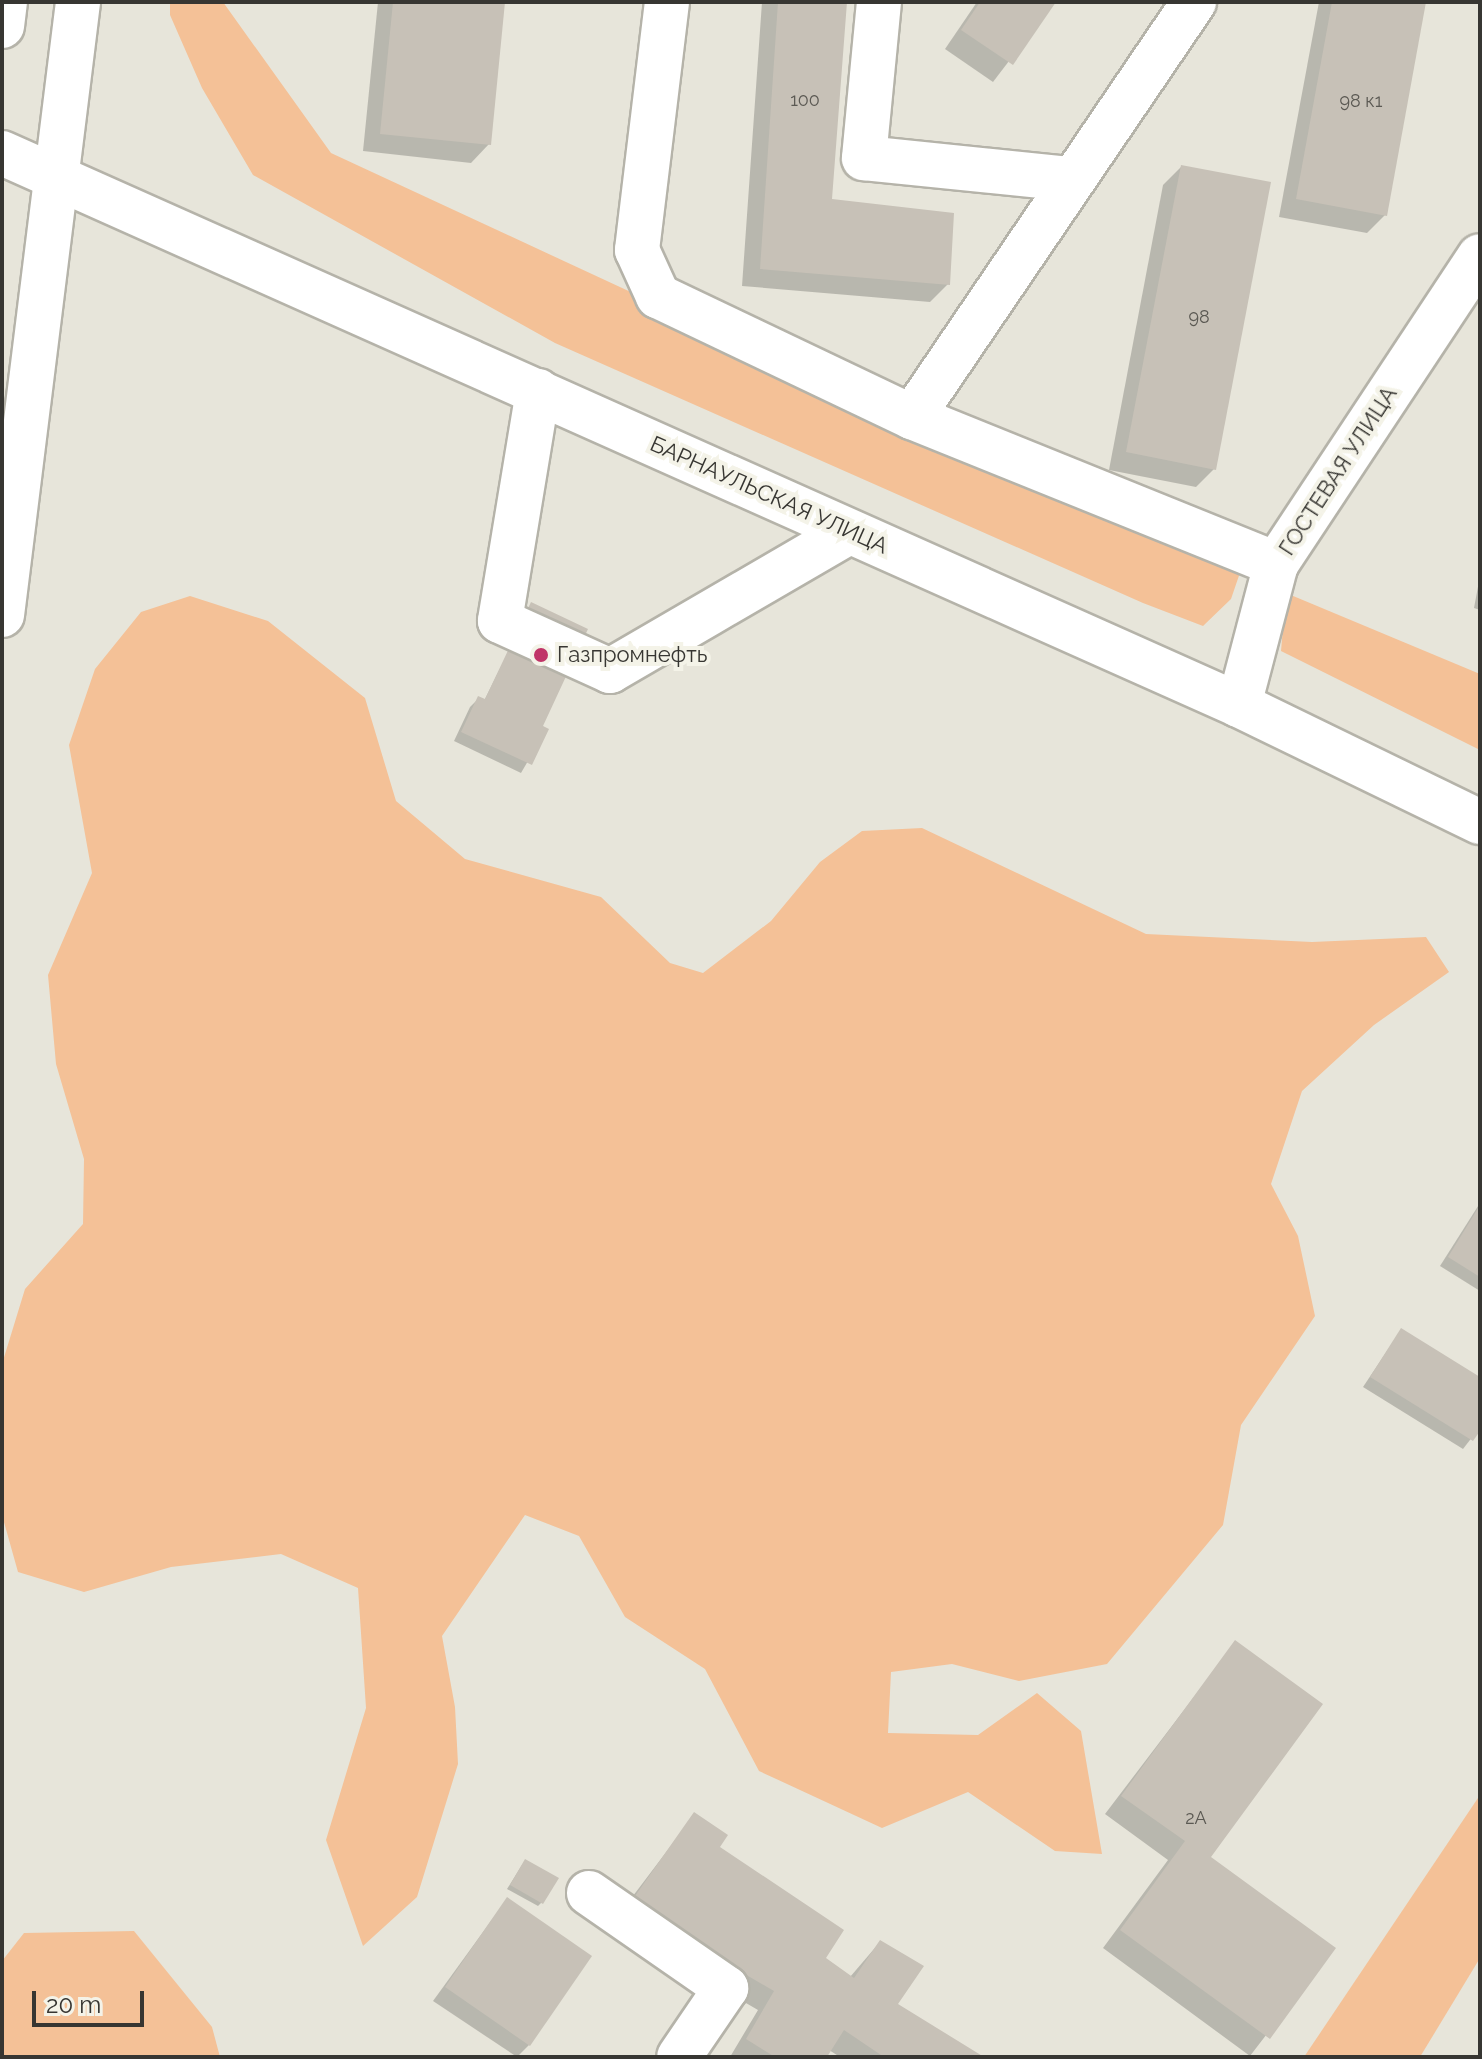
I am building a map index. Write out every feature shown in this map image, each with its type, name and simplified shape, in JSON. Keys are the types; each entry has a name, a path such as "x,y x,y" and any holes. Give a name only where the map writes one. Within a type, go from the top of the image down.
{"main road":[{"path":"2,26 5,2"},
{"path":"2,615 78,2"},
{"path":"667,2 637,250 658,296 912,417 1276,564"},
{"path":"879,2 864,158 1071,179"},
{"path":"912,417 1194,2"},
{"name":"БАРНАУЛЬСКАЯ УЛИЦА","path":"2,153 1239,705 1480,822"},
{"name":"ГОСТЕВАЯ УЛИЦА","path":"1239,705 1276,564 1480,256"},
{"path":"538,391 500,621 610,671 849,532"},
{"path":"589,1893 726,1988 679,2057"}],"shaded area":[{"path":"170,2 223,2 331,153 745,345 1244,561 1231,599 1203,626 1143,603 555,343 253,175 202,88 170,15"},
{"path":"1286,593 1480,674 1480,750 1281,651"},
{"path":"190,596 268,621 365,698 396,801 465,859 601,897 670,963 703,973 771,921 820,862 862,831 922,828 1146,934 1312,942 1426,937 1449,972 1374,1025 1302,1091 1271,1184 1298,1236 1315,1316 1241,1425 1223,1525 1107,1664 1019,1681 952,1664 891,1672 888,1733 978,1735 1037,1693 1081,1731 1102,1854 1055,1851 968,1792 882,1828 759,1771 705,1669 625,1617 579,1536 525,1515 442,1636 455,1707 458,1764 417,1897 363,1946 326,1840 366,1708 358,1588 281,1554 171,1567 84,1592 18,1572 2,1515 2,1364 25,1289 83,1224 84,1159 56,1064 48,975 92,873 69,745 95,669 141,612"},
{"path":"1480,1795 1480,1958 1420,2057 1304,2057"},
{"path":"134,1931 212,2027 220,2057 2,2057 2,1961 24,1933"}],"building":[{"path":"393,2 505,2 491,145 380,134"},
{"path":"778,2 847,2 832,199 954,213 950,285 760,269"},
{"path":"980,2 1056,2 1013,65 961,30"},
{"path":"1332,2 1426,2 1387,216 1296,199"},
{"path":"1181,165 1271,182 1216,470 1126,452"},
{"path":"531,602 588,629 543,726 549,729 532,765 461,732 478,696 485,699"},
{"path":"1480,1205 1480,1277 1448,1257"},
{"path":"1401,1328 1480,1377 1480,1431 1473,1441 1370,1377"},
{"path":"1235,1640 1323,1704 1211,1857 1336,1948 1270,2039 1120,1930 1185,1841 1121,1796"},
{"path":"694,1812 728,1835 720,1847 844,1930 826,1958 854,1978 880,1940 924,1966 898,2004 984,2057 884,2057 844,2030 827,2057 775,2057 746,2039 774,1991 628,1906"},
{"path":"525,1859 559,1878 543,1904 510,1885"},
{"path":"507,1897 592,1956 530,2046 445,1987"}],"place":[{"name":"Газпромнефть","path":"541,655"}]}
